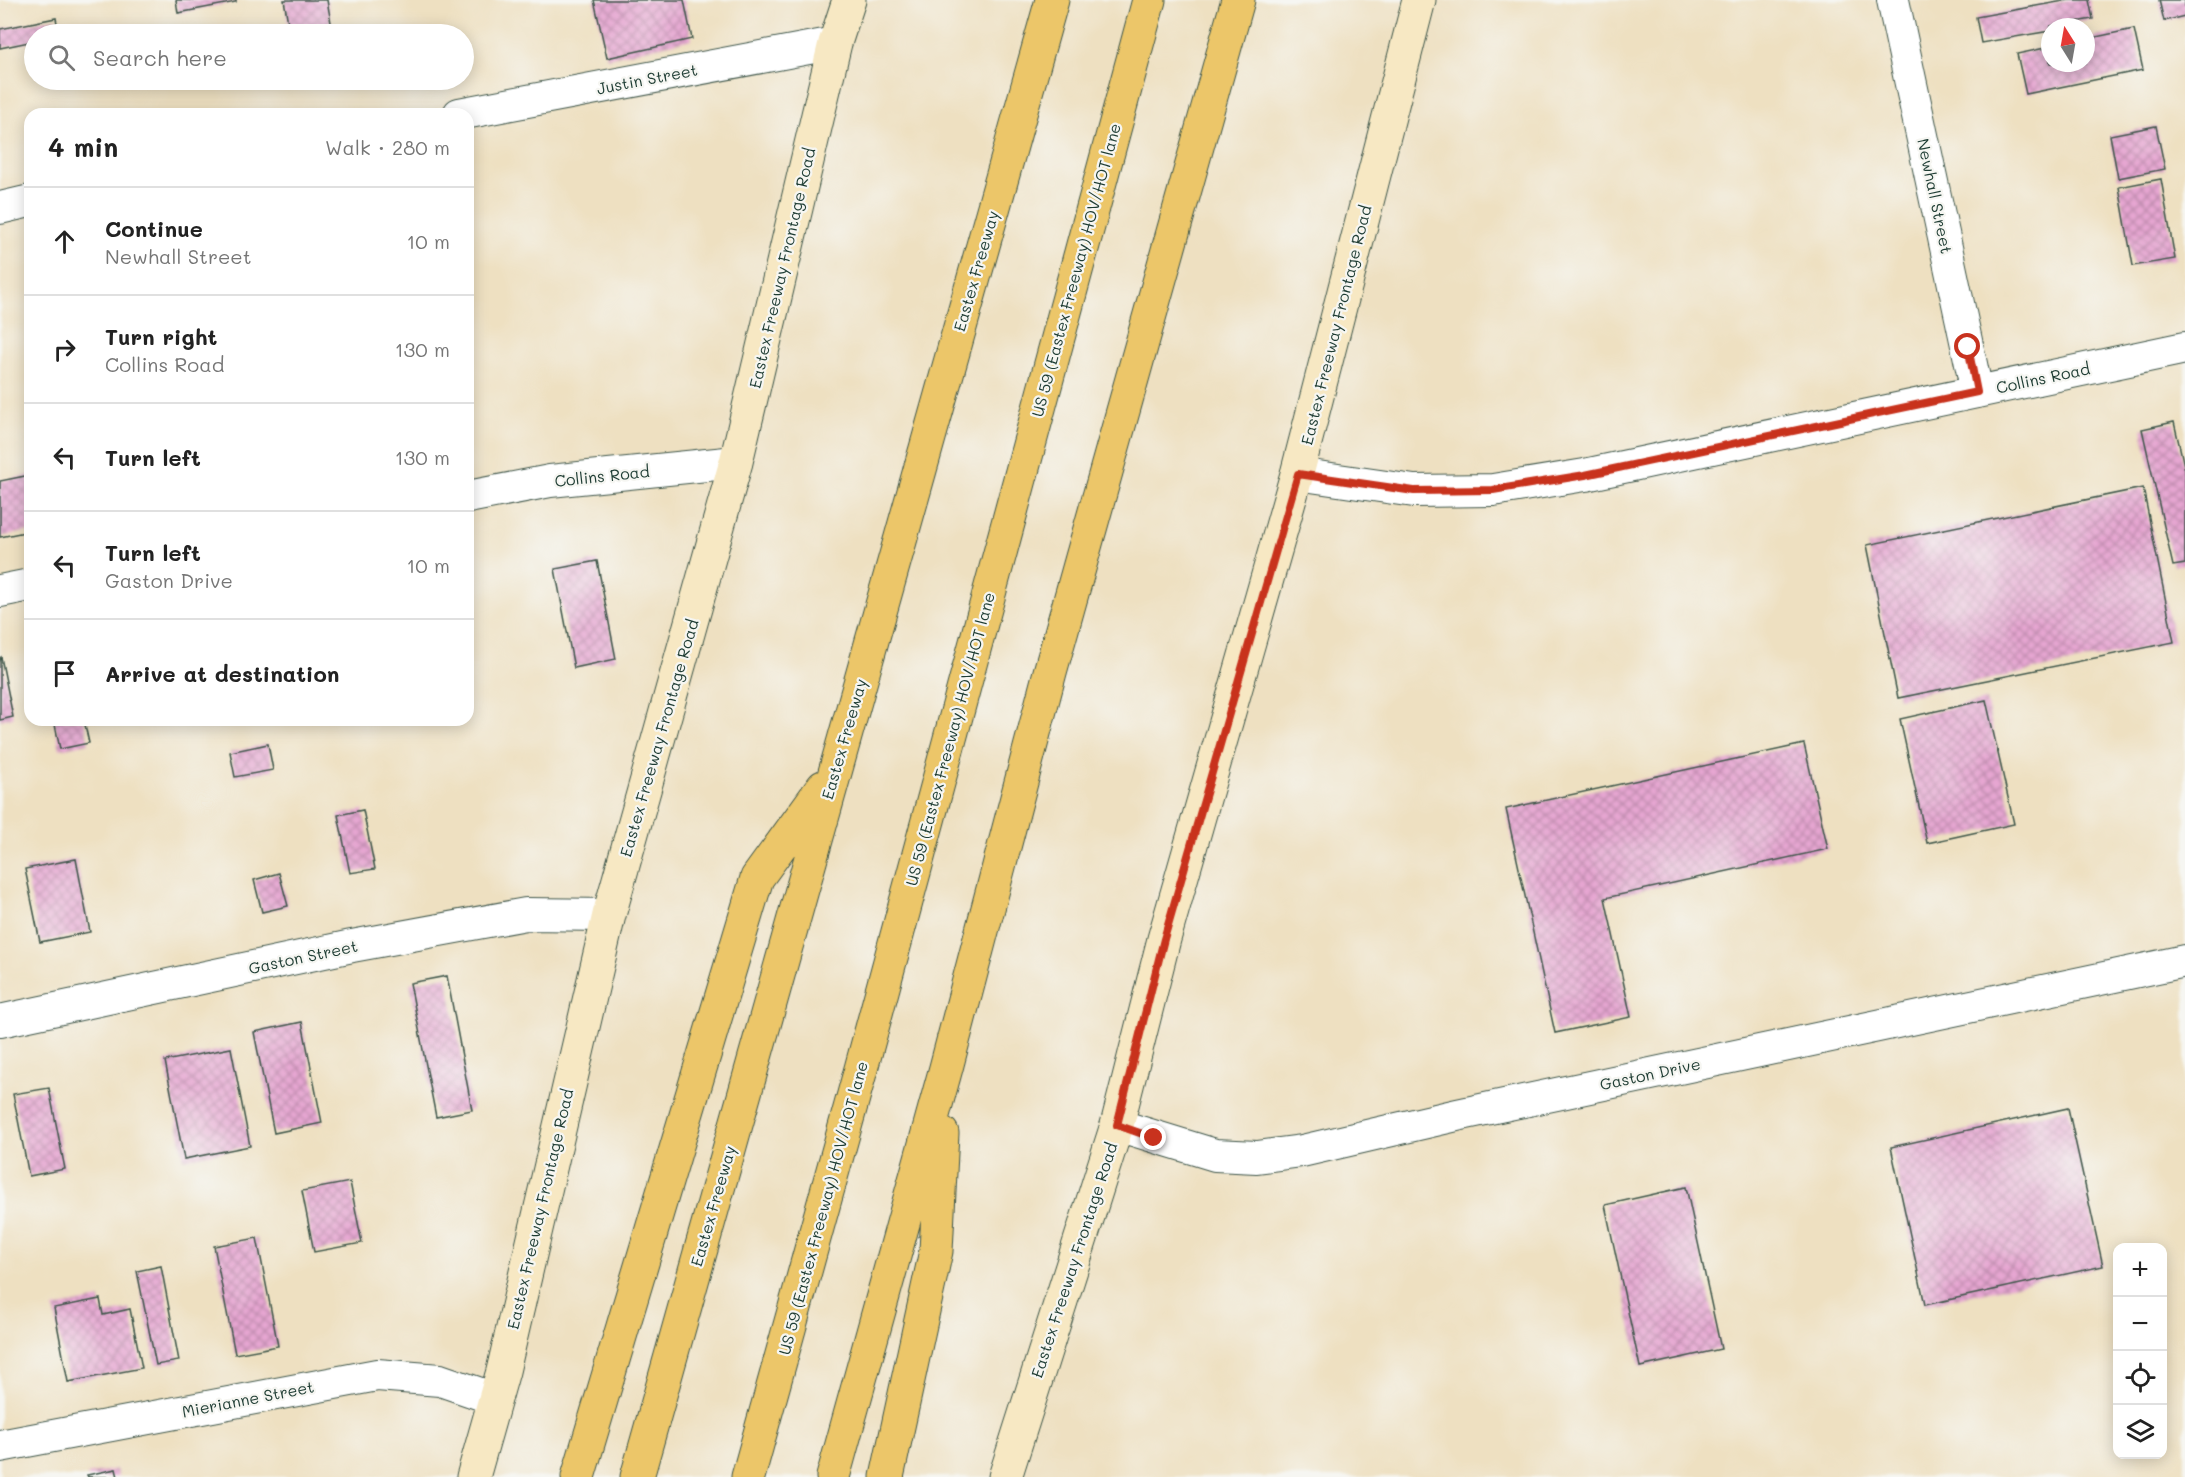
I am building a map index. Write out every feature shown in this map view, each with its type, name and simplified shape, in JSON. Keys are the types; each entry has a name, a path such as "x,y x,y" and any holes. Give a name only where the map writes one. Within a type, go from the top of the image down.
{"highway":[{"name":"Eastex Freeway","path":"637,1477 1052,0"},
{"name":"US 59 (Eastex Freeway) HOV/HOT lane","path":"748,1477 867,1046 1149,0"},
{"path":"833,1477 946,1068 1050,672 1238,0"},
{"path":"578,1477 757,878 836,768"},
{"path":"887,1477 936,1251 946,1068"}],"main road":[{"name":"Eastex Freeway Frontage Road","path":"473,1477 495,1399 609,915 736,462 834,43 849,0"},
{"name":"Eastex Freeway Frontage Road","path":"1005,1477 1117,1125 1164,939 1298,474 1419,0"}],"street":[{"name":"Newhall Street","path":"1893,0 1977,392"},
{"name":"Justin Street","path":"474,111 834,43"},
{"path":"0,208 24,202"},
{"name":"Collins Road","path":"1298,474 1414,491 1493,490 1585,475 2185,348"},
{"name":"Collins Road","path":"474,496 550,482 736,462"},
{"path":"0,591 24,586"},
{"name":"Gaston Street","path":"0,1021 352,946 526,914 609,915"},
{"name":"Gaston Drive","path":"1117,1125 1215,1155 1257,1157 1302,1151 1468,1112 2185,961"},
{"name":"Mierianne Street","path":"0,1446 377,1375 440,1380 495,1399"}],"building":[{"path":"176,0 236,0 236,2 178,13"},
{"path":"284,0 327,0 331,24 288,24"},
{"path":"594,0 684,0 692,39 607,58"},
{"path":"2069,0 2089,0 2093,18 2041,18 2041,33 1981,43 1976,17"},
{"path":"2159,0 2185,0 2185,16 2164,21"},
{"path":"56,18 57,24 25,24"},
{"path":"24,24 24,43 0,48 0,29"},
{"path":"2134,29 2143,70 2026,94 2017,54 2041,49 2041,72 2095,72 2095,37"},
{"path":"2156,126 2165,169 2118,178 2110,135"},
{"path":"2161,179 2175,259 2133,266 2119,187"},
{"path":"2174,422 2185,470 2185,564 2173,566 2142,429"},
{"path":"24,476 24,532 0,537 0,481"},
{"path":"2143,488 2174,642 1898,698 1867,545"},
{"path":"597,561 616,659 574,668 555,569"},
{"path":"0,658 13,717 0,720"},
{"path":"1986,700 2014,824 1927,843 1900,719"},
{"path":"55,726 85,726 89,743 60,749"},
{"path":"268,744 273,770 235,777 230,752"},
{"path":"1804,744 1828,849 1605,898 1631,1017 1555,1033 1506,809"},
{"path":"363,810 375,869 350,873 338,815"},
{"path":"76,859 90,932 40,942 25,869"},
{"path":"279,873 288,906 262,912 254,880"},
{"path":"447,976 472,1110 436,1117 410,983"},
{"path":"302,1022 322,1123 274,1133 254,1032"},
{"path":"231,1048 250,1146 184,1159 165,1061"},
{"path":"49,1088 65,1169 29,1176 13,1094"},
{"path":"2068,1108 2103,1266 1925,1305 1891,1147"},
{"path":"350,1182 362,1243 314,1252 302,1191"},
{"path":"1686,1187 1721,1349 1640,1367 1605,1205"},
{"path":"257,1238 278,1346 235,1354 214,1246"},
{"path":"161,1266 179,1361 156,1365 137,1271"},
{"path":"100,1299 103,1315 130,1309 142,1368 68,1382 54,1308"},
{"path":"116,1469 118,1477 88,1477 87,1475"}],"route":[{"path":"1154,1138 1117,1125 1164,939 1298,474 1414,491 1493,490 1585,475 1977,392 1968,347"}]}
